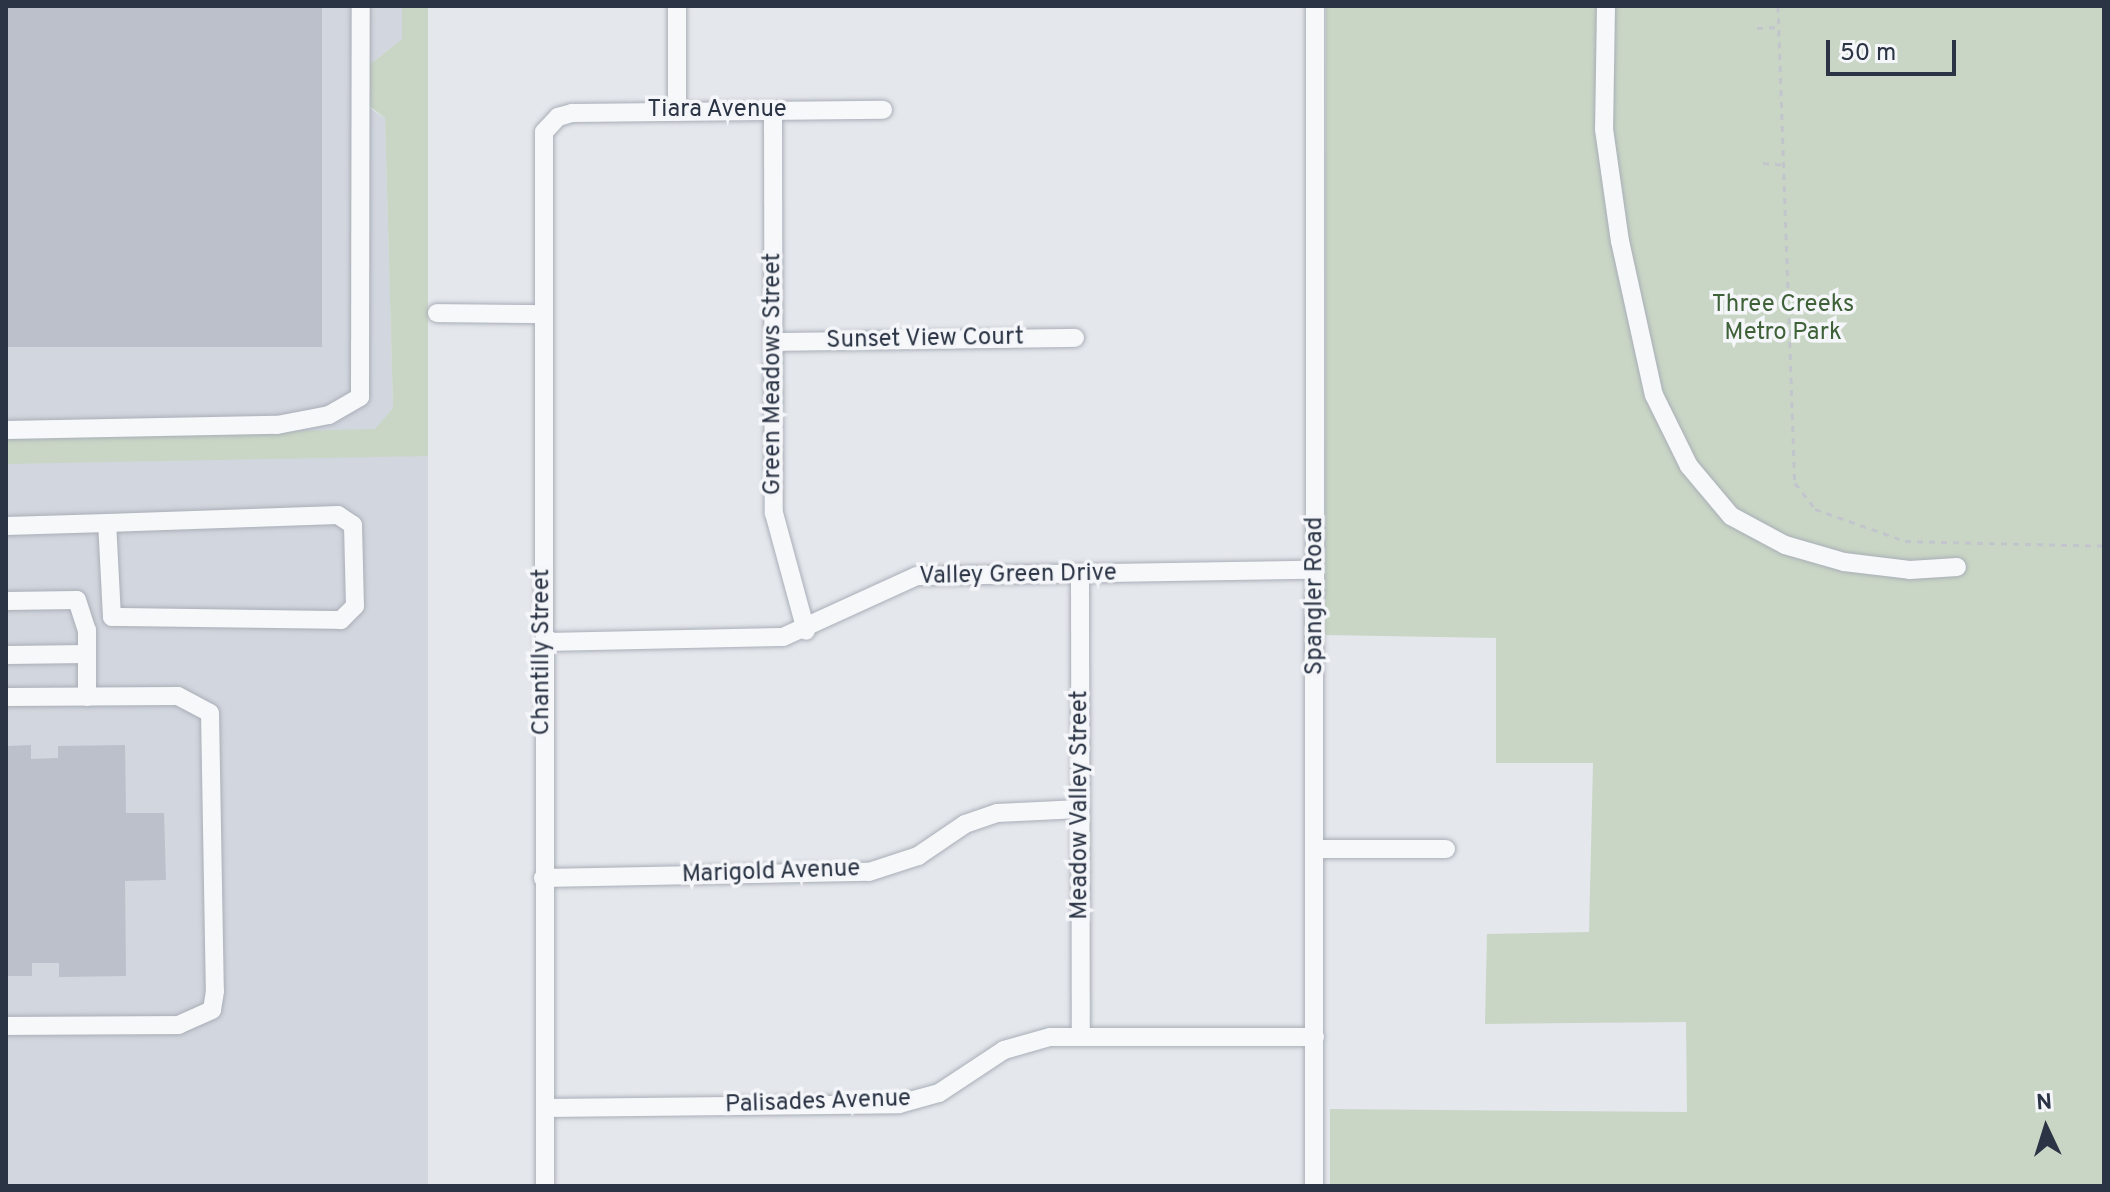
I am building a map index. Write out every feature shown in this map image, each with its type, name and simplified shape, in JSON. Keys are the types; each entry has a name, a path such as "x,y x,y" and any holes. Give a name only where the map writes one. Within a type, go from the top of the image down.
{"street":[{"path":"6,430 277,425 329,415 360,397 361,6"},
{"path":"677,6 677,112"},
{"name":"Spangler Road","path":"1314,1186 1315,6"},
{"path":"1606,6 1604,129 1620,241 1654,395 1689,466 1731,516 1785,545 1844,562 1910,570 1957,567"},
{"name":"Tiara Avenue","path":"552,121 572,113 883,110"},
{"name":"Green Meadows Street","path":"773,111 776,540 806,631"},
{"name":"Chantilly Street","path":"545,1186 541,314 543,146 552,121"},
{"path":"437,313 541,314"},
{"name":"Sunset View Court","path":"774,342 1075,338"},
{"path":"6,526 338,515 353,525 355,606 341,620 112,617 107,523"},
{"name":"Valley Green Drive","path":"543,642 756,640 806,631 867,596 917,576 1315,570"},
{"name":"Meadow Valley Street","path":"1080,574 1081,1036"},
{"path":"6,601 77,600 87,654 87,697"},
{"path":"6,655 87,654"},
{"path":"6,697 178,696 210,713 212,1010 179,1025 6,1026"},
{"name":"Marigold Avenue","path":"543,878 869,872 918,856 965,824 997,813 1080,809"},
{"path":"1315,849 1446,849"},
{"name":"Palisades Avenue","path":"545,1108 899,1104 939,1093 1024,1042 1081,1036 1315,1037"}],"path":[{"path":"1778,6 1790,459 1795,483 1815,509 1905,541 2104,546"},
{"path":"1757,28 1778,27"},
{"path":"1763,163 1784,165"}],"shaded area":[{"path":"6,6 402,6 402,39 372,63 358,101 385,118 393,408 375,430 6,438"},
{"path":"6,456 428,456 428,1186 6,1186"}],"green space":[{"path":"402,6 428,6 428,456 6,464 6,438 375,429 393,408 385,118 352,93 351,69 372,63 402,39"},
{"name":"Three Creeks Metro Park","path":"1326,6 2104,6 2104,1186 1330,1186 1330,1109 1687,1112 1686,1022 1485,1024 1487,934 1589,932 1593,763 1496,763 1496,638 1325,635"}],"building":[{"path":"6,6 322,6 322,347 6,347"},
{"path":"31,745 31,759 58,758 58,746 125,745 126,813 164,813 166,880 125,881 126,976 59,977 59,963 32,963 32,976 6,976 6,746"}]}
